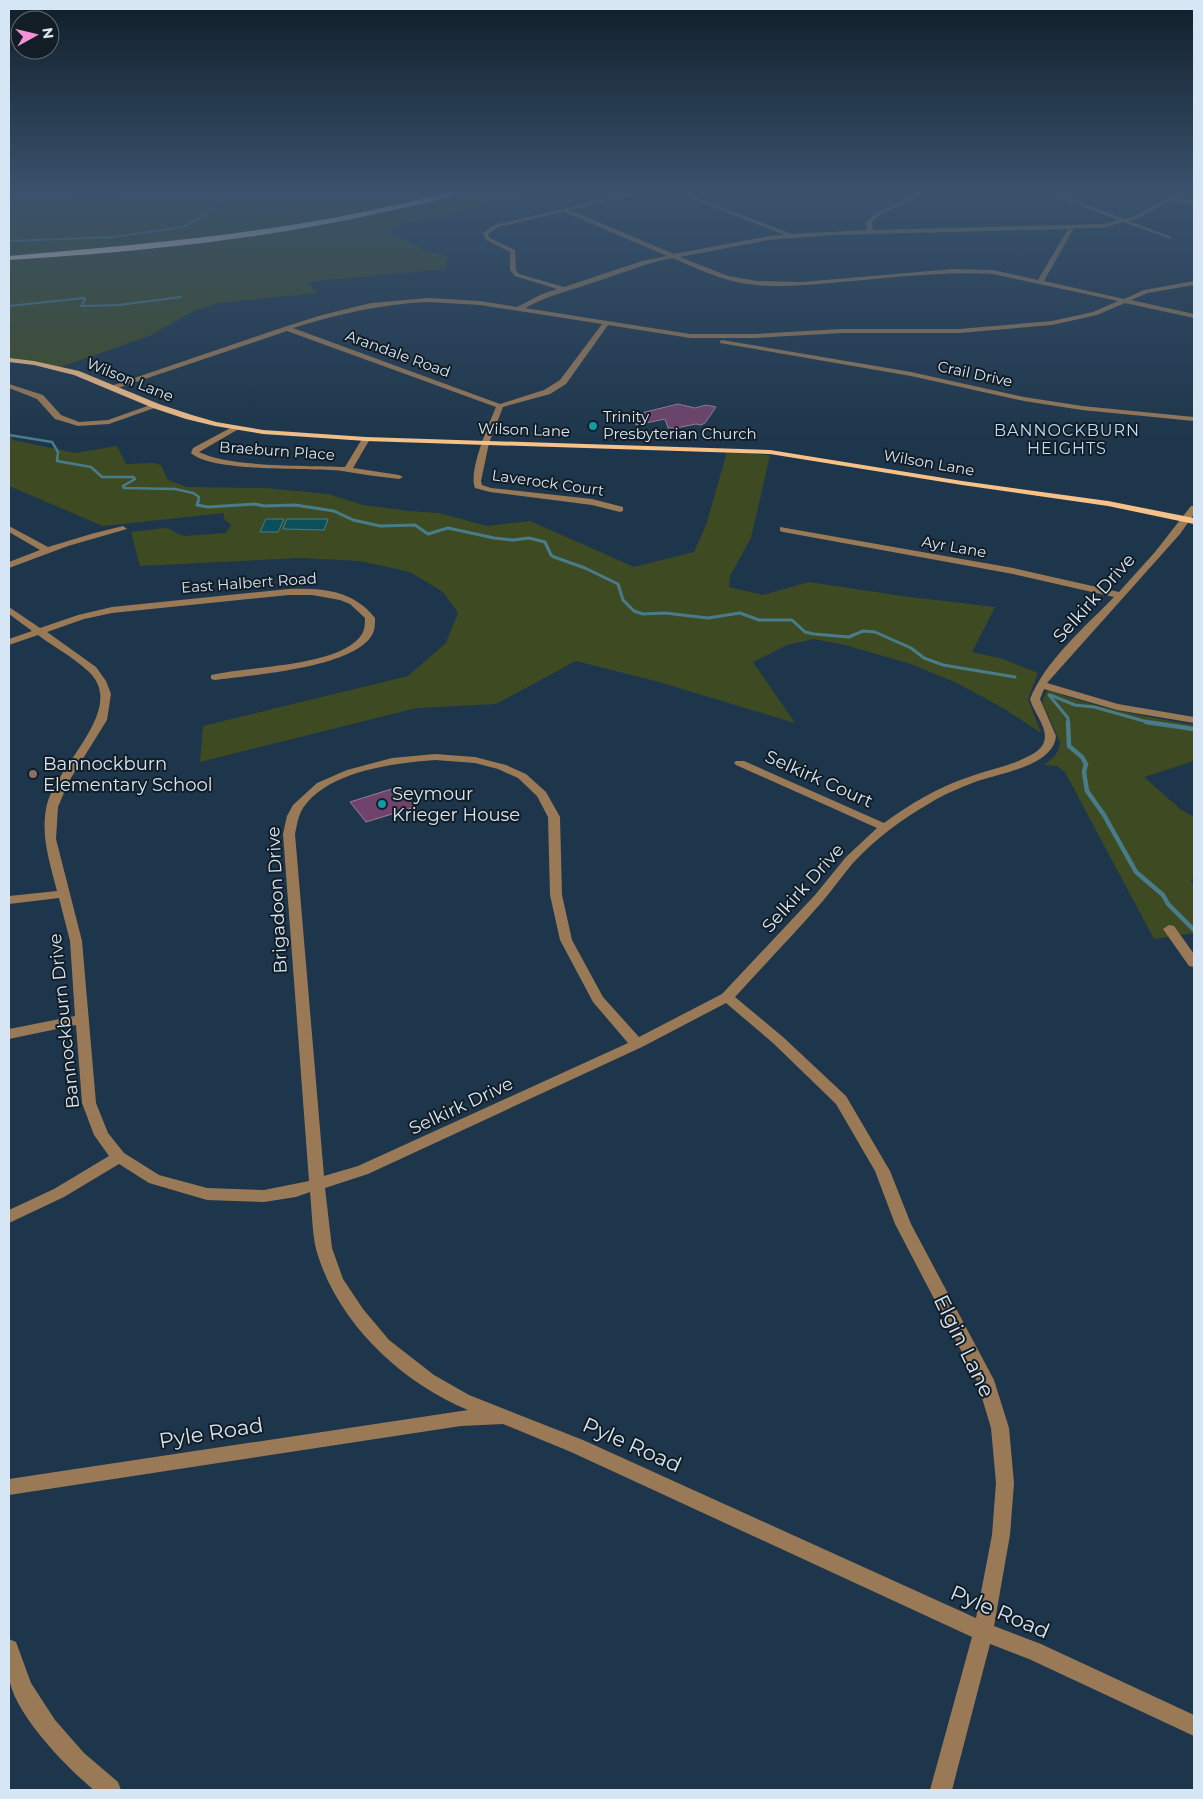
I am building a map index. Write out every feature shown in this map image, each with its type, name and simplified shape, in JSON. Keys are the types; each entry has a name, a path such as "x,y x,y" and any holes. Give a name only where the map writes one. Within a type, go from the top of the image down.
{"main road":[{"name":"Wilson Lane","path":"9,360 34,363 76,373 112,386 156,406 214,424 234,428 288,435 366,439 742,450 798,455 961,482 1109,503 1191,520"}],"street":[{"path":"517,275 564,289"},
{"path":"518,309 544,295 609,275"},
{"path":"718,275 728,279 770,284 804,284 913,275"},
{"path":"1007,275 1194,316"},
{"path":"1040,282 1044,275"},
{"path":"112,386 286,328 354,308 401,302 453,301 518,309 690,336 756,336 842,331 1004,328 1072,320 1095,314 1146,291 1194,283"},
{"path":"485,443 500,406 547,392 563,382 606,323"},
{"name":"Arandale Road","path":"286,328 500,406"},
{"name":"Crail Drive","path":"690,336 911,374 1074,407 1128,414 1194,419"},
{"path":"752,347 751,340 756,336"},
{"path":"9,386 40,398 58,417 78,424 109,422 156,406"},
{"name":"Braeburn Place","path":"234,428 194,453 203,458 252,464 347,470"},
{"path":"347,470 355,460 366,439"},
{"name":"Laverock Court","path":"485,443 477,481 478,486 490,490 592,502 620,509"},
{"path":"347,470 398,477"},
{"name":"Selkirk Drive","path":"316,1185 362,1170 637,1044 727,997 819,898 830,882 884,827 932,795 1016,765 1045,750 1050,742 1050,734 1035,699 1041,684 1120,594 1191,520 1194,508"},
{"path":"9,529 46,550"},
{"path":"9,565 46,550 95,534 123,529"},
{"name":"Ayr Lane","path":"783,529 1013,571 1120,594"},
{"name":"East Halbert Road","path":"9,642 81,616 112,610 290,592 318,592 340,596 361,606 370,618 367,634 355,646 341,654 318,662 215,677"},
{"name":"Bannockburn Drive","path":"9,610 92,669 101,681 106,694 102,720 63,781 52,807 50,839 76,941 89,1103 101,1134 118,1157 154,1179 206,1194 264,1196 296,1191 316,1185"},
{"path":"1041,684 1109,705 1169,718 1194,720"},
{"name":"Brigadoon Drive","path":"506,1417 464,1400 428,1380 383,1345 357,1314 336,1282 324,1248 316,1185 290,834 292,816 299,805 321,785 343,775 396,760 435,756 475,760 502,767 522,776 542,794 554,817 556,895 566,940 598,999 637,1044"},
{"name":"Selkirk Court","path":"740,763 884,827"},
{"path":"9,900 64,894"},
{"path":"1169,929 1194,963"},
{"name":"Elgin Lane","path":"727,997 778,1040 841,1100 882,1171 903,1224 985,1380 1000,1428 1005,1483 1002,1535 983,1632 941,1790"},
{"path":"9,1034 82,1019"},
{"path":"9,1217 58,1193 118,1157"},
{"name":"Pyle Road","path":"9,1491 461,1418 506,1417 668,1487 983,1632 1034,1651 1194,1726"},
{"path":"9,1649 15,1673 44,1725 82,1768 110,1790"}],"shaded area":[{"path":"9,275 382,275 308,282 317,293 218,303 196,310 149,336 58,368 9,360"},
{"path":"9,434 13,440 75,453 117,446 126,464 155,463 161,465 168,480 186,487 265,488 328,494 363,505 439,513 487,526 530,521 634,567 694,552 706,525 727,452 770,455 751,538 730,576 729,587 763,595 809,582 995,607 972,652 1003,659 1038,673 1028,699 1041,733 1003,708 959,684 911,664 845,645 814,639 787,645 753,662 795,723 659,682 576,661 496,704 417,708 200,762 203,726 408,676 446,643 458,613 443,592 410,572 360,561 301,558 140,566 131,532 164,528 185,536 226,533 231,525 224,519 224,513 103,526 9,486"},
{"path":"266,519 284,519 278,532 260,532"},
{"path":"287,519 328,519 324,530 283,529"},
{"path":"1048,690 1102,707 1194,725 1194,761 1144,777 1180,809 1194,817 1194,878 1190,880 1194,884 1194,933 1154,939 1065,772 1057,766 1044,765 1053,758 1060,746 1060,742 1043,704 1043,698"}],"building":[{"path":"678,404 695,408 706,405 716,407 705,423 701,425 668,428 665,419 636,425 633,415"},
{"name":"Seymour Krieger House","path":"398,787 415,807 366,822 350,802"}],"waterway":[{"path":"9,306 84,298 85,300 81,306 119,305 181,297"},
{"path":"9,435 52,442 58,452 57,461 91,467 102,477 133,477 135,479 123,486 124,488 175,489 193,493 199,497 198,503"},
{"path":"198,501 197,505 208,507 255,504 264,506 295,505 334,511 353,520 380,526 415,525 428,534 448,528 494,538 513,540 529,538 545,542 551,555 554,557 585,568 618,584 623,600 634,611 643,614 665,613 708,618 740,613 759,620 792,620 805,632 814,634 849,637 863,631 875,632 911,648 924,658 943,665 1015,677"},
{"path":"1049,695 1068,718 1068,722"},
{"path":"1050,695 1075,705 1094,707 1149,722"},
{"path":"1068,722 1069,746 1082,757 1086,764 1084,772 1087,791 1104,815 1136,872 1163,895 1168,904 1194,930"},
{"path":"1149,722 1194,729"}],"place":[{"name":"Trinity Presbyterian Church","path":"593,426"},
{"name":"Bannockburn Elementary School","path":"33,774"},
{"name":"Seymour Krieger House","path":"382,804"}],"district":[{"name":"BANNOCKBURN HEIGHTS","path":"1067,439"}]}
